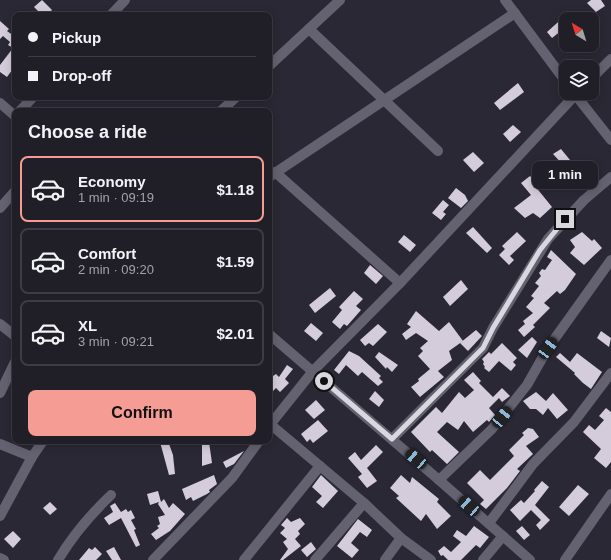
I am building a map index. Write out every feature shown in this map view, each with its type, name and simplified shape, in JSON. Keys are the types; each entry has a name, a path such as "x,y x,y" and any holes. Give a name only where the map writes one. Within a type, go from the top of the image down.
{"street":[{"path":"114,12 125,0"},
{"path":"272,63 340,0"},
{"path":"505,0 559,73"},
{"path":"400,283 272,175 515,13"},
{"path":"309,29 438,151"},
{"path":"599,71 611,59"},
{"path":"23,108 30,100"},
{"path":"223,108 233,100"},
{"path":"272,422 313,371 400,283 570,100"},
{"path":"581,100 611,140"},
{"path":"0,103 12,113"},
{"path":"392,439 483,348 493,328 548,239 584,200 611,177"},
{"path":"0,208 12,194"},
{"path":"439,480 492,429 527,385 548,348 611,260"},
{"path":"0,324 12,334"},
{"path":"272,337 530,560"},
{"path":"0,393 12,368"},
{"path":"489,523 533,464 574,422 611,373"},
{"path":"272,427 364,503 401,538 431,560"},
{"path":"0,444 32,457"},
{"path":"0,516 32,457 41,444"},
{"path":"152,560 232,478 257,444"},
{"path":"244,560 320,466"},
{"path":"565,560 611,494"},
{"path":"58,560 82,524 111,495"},
{"path":"315,560 364,503"},
{"path":"483,560 503,536"},
{"path":"385,560 401,538"},
{"path":"0,558 4,560"}],"building":[{"path":"42,0 52,10 50,12 39,12 34,7"},
{"path":"591,0 601,0 605,6 596,12 587,3"},
{"path":"0,21 9,29 7,31 12,35 12,47 8,45 10,42 3,36 0,39"},
{"path":"559,21 559,32 552,38 547,32"},
{"path":"12,49 12,70 7,77 0,72 0,65"},
{"path":"518,83 524,92 500,110 494,103"},
{"path":"513,125 521,132 510,142 503,134"},
{"path":"561,149 570,160 564,166 553,154"},
{"path":"473,152 484,163 474,172 463,160"},
{"path":"569,174 575,181 568,188 562,181"},
{"path":"530,176 537,184 535,186 552,207 540,218 533,213 525,218 514,208 531,195 521,183"},
{"path":"456,188 465,195 468,201 461,208 448,198"},
{"path":"443,200 449,205 443,212 446,214 441,220 432,213"},
{"path":"473,227 492,248 487,253 466,233"},
{"path":"517,232 526,241 510,256 514,260 509,265 499,255 505,249 502,246"},
{"path":"582,232 592,241 594,239 602,248 584,265 570,253 575,247 570,240"},
{"path":"404,235 416,245 410,252 398,242"},
{"path":"551,250 576,274 565,290 560,294 557,291 544,303 550,308 533,325 535,327 524,337 518,330 525,324 523,321 533,313 526,307 534,298 531,296 539,286 535,283 541,276 539,273 542,269 545,270 552,260 547,257"},
{"path":"370,265 383,276 376,284 364,273"},
{"path":"461,280 468,289 450,306 443,297"},
{"path":"330,288 336,296 315,313 309,305"},
{"path":"354,291 363,299 356,306 361,310 347,326 344,324 340,329 332,322 342,310 339,307"},
{"path":"416,311 439,331 449,322 463,341 449,351 452,360 438,371 444,377 420,397 411,387 430,369 418,356 423,351 420,348 428,341 416,333 406,340 402,334 411,327 407,324"},
{"path":"311,323 323,333 316,341 304,331"},
{"path":"378,324 387,332 373,346 369,343 365,346 360,340"},
{"path":"476,330 482,336 468,351 460,343"},
{"path":"601,331 611,338 609,347 597,338"},
{"path":"532,337 537,342 527,358 518,350"},
{"path":"502,343 517,358 513,362 516,365 511,371 499,361 489,372 484,368 484,362 482,359 489,352 491,354"},
{"path":"349,351 359,356 381,376 379,378 383,382 378,386 362,372 358,376 346,365 339,374 334,370"},
{"path":"379,352 398,365 392,372 387,367 386,369 375,357"},
{"path":"560,353 570,362 577,353 602,372 591,389 556,357"},
{"path":"287,365 293,369 285,379 289,383 280,392 276,388 272,392 272,375 273,376 276,374 279,377"},
{"path":"473,372 481,381 479,383 493,397 502,388 510,396 502,402 499,398 489,408 495,415 489,422 487,420 473,432 464,421 458,430 447,422 437,432 459,452 447,464 432,450 430,452 411,432 436,407 442,413 459,392 465,398 474,390 464,380"},
{"path":"375,391 384,400 379,407 369,399"},
{"path":"536,392 546,401 553,393 568,410 557,419 548,408 543,415 536,409 530,409 523,401"},
{"path":"316,400 325,410 314,419 305,410"},
{"path":"606,408 611,412 611,462 606,468 594,458 601,449 583,432 589,425 595,430 604,420 599,416"},
{"path":"318,420 328,431 313,443 310,439 307,442 301,434"},
{"path":"528,428 533,429 539,437 526,446 533,454 517,469 520,471 507,488 486,509 480,504 484,500 467,483 480,470 490,480 514,456 509,450 524,435 522,433"},
{"path":"161,444 169,444 173,455 175,474 169,475"},
{"path":"202,444 209,444 212,463 202,466"},
{"path":"376,445 383,452 367,468 377,481 367,488 358,477 362,474 348,458 355,452 361,460"},
{"path":"244,451 234,464 226,468 223,462"},
{"path":"214,475 217,484 209,490 210,492 193,501 191,497 186,500 182,489"},
{"path":"321,475 338,491 323,508 316,502 322,496 312,487"},
{"path":"401,475 410,483 412,477 439,499 437,502 451,516 437,529 426,514 421,521 396,498 399,496 390,488"},
{"path":"542,481 549,487 535,505 550,520 540,530 536,525 541,520 531,510 520,521 510,510 521,500 524,503"},
{"path":"578,485 589,494 569,516 559,507"},
{"path":"158,491 161,502 164,499 169,508 173,503 185,514 170,531 156,540 151,534 159,528 157,526 160,524 158,517 165,515 158,504 159,502 150,505 147,494"},
{"path":"50,502 57,509 50,515 43,508"},
{"path":"115,503 121,512 126,509 128,512 131,510 135,518 131,520 136,529 134,530 140,545 136,547 121,518 109,525 104,518 113,512 110,506"},
{"path":"287,518 291,522 300,518 305,524 298,531 300,534 295,539 301,546 283,560 280,560 288,549 283,542 287,539 280,533 285,528 281,525"},
{"path":"358,519 372,530 367,537 360,532 351,543 359,550 352,558 337,546"},
{"path":"474,526 489,537 480,548 476,545 461,560 448,560 443,555 441,556 438,551 444,546 451,552 461,542 453,536 457,530 466,536"},
{"path":"522,526 530,535 524,540 516,531"},
{"path":"13,531 21,539 13,548 4,539"},
{"path":"311,542 316,549 307,557 301,550"},
{"path":"95,547 102,554 96,560 79,560 89,548 92,550"},
{"path":"114,547 121,560 112,560 106,551"}],"route":[{"path":"324,381 392,439 483,348 493,328 540,250 556,228 565,219"}]}
